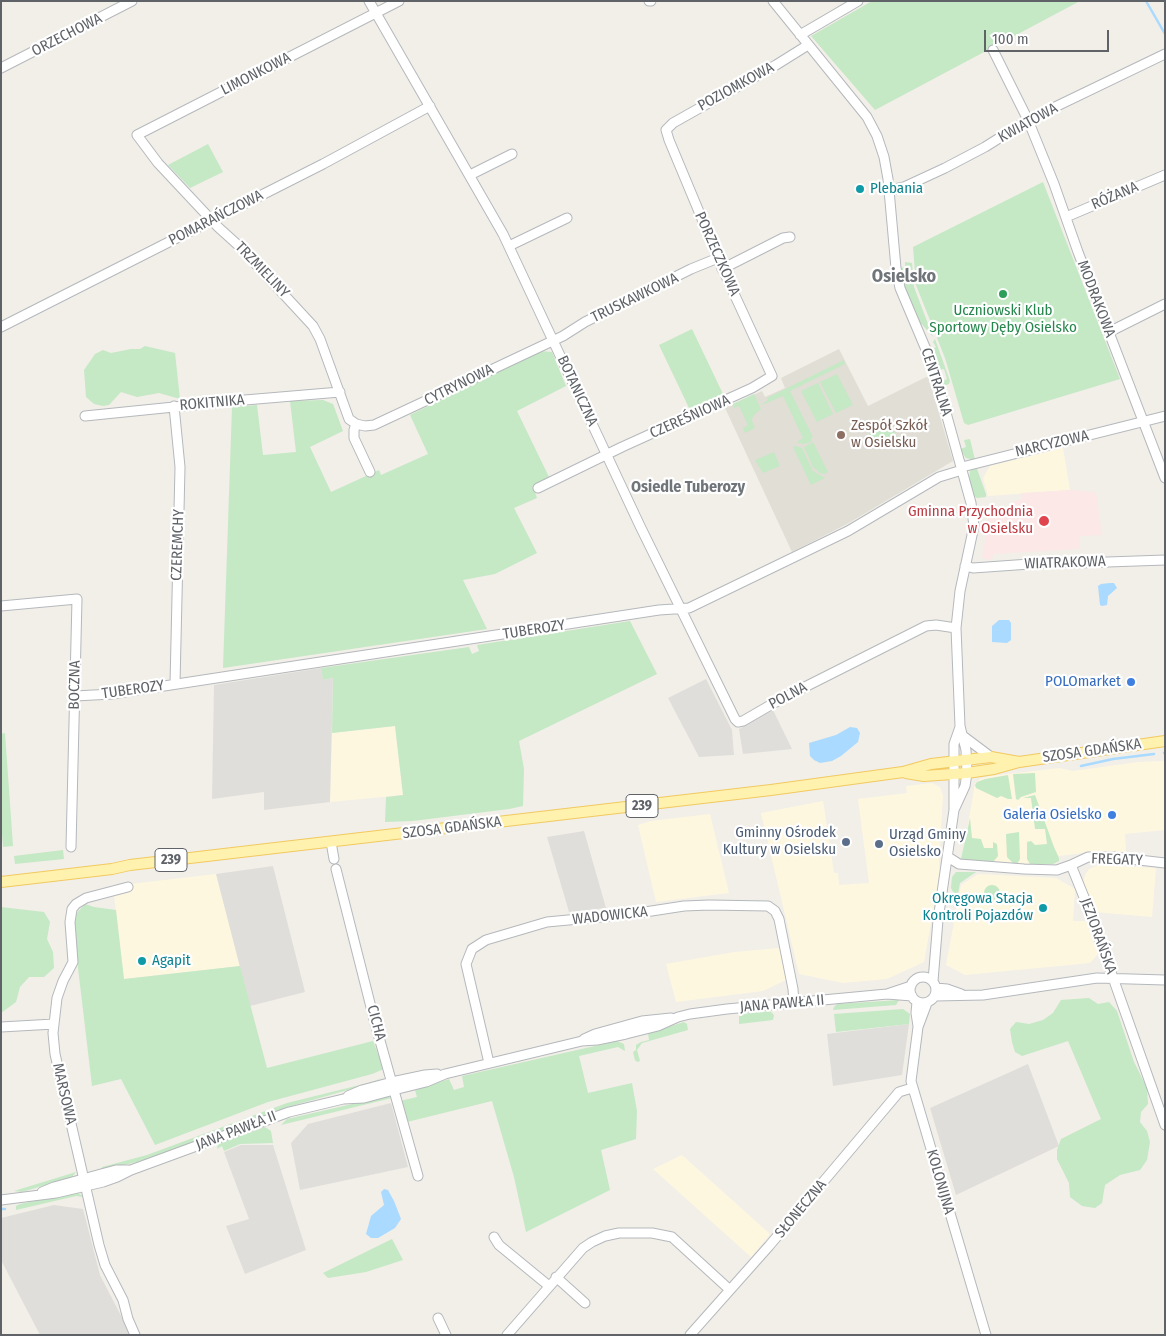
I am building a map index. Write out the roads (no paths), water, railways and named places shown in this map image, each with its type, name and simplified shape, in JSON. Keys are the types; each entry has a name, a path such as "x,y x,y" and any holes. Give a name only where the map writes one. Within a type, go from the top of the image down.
{"main road":[{"name":"SZOSA GDAŃSKA","path":"903,772 924,776 967,773 994,769 1019,762 1165,741"},
{"name":"SZOSA GDAŃSKA","path":"1,882 112,869 130,865 704,798 903,772 924,765 966,760 991,758 1019,762"}],"street":[{"name":"ORZECHOWA","path":"1,68 132,1"},
{"name":"BOTANICZNA","path":"369,1 509,246 680,609"},
{"name":"LIMONKOWA","path":"137,135 399,1"},
{"name":"CENTRALNA","path":"773,1 855,102 871,124 881,148 890,190 895,258 900,288 932,366 974,515 972,536 957,608 956,628 960,726 967,773"},
{"path":"800,35 858,1"},
{"name":"POZIOMKOWA","path":"666,130 673,123 808,45"},
{"name":"MODRAKOWA","path":"994,50 1028,120 1165,478"},
{"name":"KWIATOWA","path":"890,190 908,186 945,168 985,147 1028,120 1165,54"},
{"name":"POMARAŃCZOWA","path":"1,327 323,164 430,106"},
{"name":"PORZECZKOWA","path":"666,130 722,269 772,376"},
{"name":"TRZMIELINY","path":"137,135 154,158 212,220 240,246 313,326 320,339 349,419 360,425 354,430 354,438 370,472"},
{"path":"470,175 512,154"},
{"name":"RÓŻANA","path":"1066,217 1165,175"},
{"path":"509,246 567,218"},
{"path":"722,269 783,238 790,237"},
{"name":"TRUSKAWKOWA","path":"553,340 691,269 718,258"},
{"path":"1108,332 1165,304"},
{"name":"CYTRYNOWA","path":"360,425 374,425 553,340"},
{"name":"CZEREŚNIOWA","path":"538,488 752,388 772,376"},
{"name":"ROKITNIKA","path":"85,416 174,406 340,392"},
{"name":"CZEREMCHY","path":"174,406 180,467 175,684"},
{"name":"NARCYZOWA","path":"962,468 1165,416"},
{"name":"TUBEROZY","path":"75,696 112,694 666,609 692,608 848,531 939,477 962,468"},
{"name":"WIATRAKOWA","path":"965,566 973,568 1058,562 1165,560"},
{"name":"BOCZNA","path":"1,606 77,600 71,847"},
{"name":"POLNA","path":"680,609 733,717 738,722 926,626 956,628"},
{"name":"CENTRALNA","path":"954,774 954,744 960,726"},
{"path":"963,736 991,758"},
{"path":"954,810 965,786 967,773"},
{"path":"927,1003 932,986 954,810 954,774"},
{"path":"331,842 334,859"},
{"path":"948,857 959,864 1024,869 1057,870 1071,865"},
{"name":"FREGATY","path":"1071,865 1088,857 1113,857 1165,863"},
{"name":"JEZIORAŃSKA","path":"1071,865 1165,1126"},
{"name":"CICHA","path":"336,869 418,1176"},
{"name":"MARSOWA","path":"128,887 86,898 72,909 70,922 73,962 60,989 54,1024 54,1054 101,1252 105,1265 123,1300 135,1335"},
{"name":"WADOWICKA","path":"489,1063 466,964 472,949 486,940 547,922 710,904 768,906 775,911 779,919 794,1003"},
{"path":"932,986 964,995 983,995 1097,978 1165,980"},
{"name":"JANA PAWŁA II","path":"1,1200 39,1194 54,1187 85,1182 116,1170 131,1170 273,1117 343,1099 362,1090 393,1086 425,1075 445,1074 582,1040 602,1032 656,1018 678,1017 727,1009 887,994 911,986 914,982 932,986"},
{"name":"KOLONIJNA","path":"911,986 918,1027"},
{"name":"JANA PAWŁA II","path":"887,994 927,1003"},
{"name":"KOLONIJNA","path":"927,1003 918,1027 911,1075 912,1088 986,1335"},
{"path":"1,1027 54,1024"},
{"name":"SŁONECZNA","path":"690,1335 900,1092 912,1088"},
{"path":"507,1335 579,1252 592,1242 605,1236 619,1233 652,1233 672,1237 730,1290"},
{"path":"494,1237 500,1245 549,1286"},
{"path":"556,1277 585,1302"},
{"path":"438,1318 446,1335"}],"water":[{"path":"1114,583 1117,588 1108,596 1107,605 1100,605 1098,586"},
{"path":"999,620 1009,620 1011,623 1011,640 1007,643 992,642 992,626"},
{"path":"850,727 857,728 860,733 858,742 841,756 832,761 820,763 810,756 809,743 836,735"},
{"path":"384,1189 388,1190 401,1219 395,1228 378,1238 371,1238 366,1234 371,1216 384,1205 381,1192"}],"waterway":[{"path":"1146,1 1165,34"},
{"path":"1081,766 1113,759 1154,754"}],"place":[{"name":"Plebania","path":"860,189"},
{"name":"Uczniowski Klub Sportowy Dęby Osielsko","path":"1003,294"},
{"name":"Zespół Szkół w Osielsku","path":"841,435"},
{"name":"Gminna Przychodnia w Osielsku","path":"1044,521"},
{"name":"POLOmarket","path":"1131,682"},
{"name":"Galeria Osielsko","path":"1112,815"},
{"name":"Gminny Ośrodek Kultury w Osielsku","path":"846,842"},
{"name":"Urząd Gminy Osielsko","path":"879,844"},
{"name":"Okręgowa Stacja Kontroli Pojazdów","path":"1043,908"},
{"name":"Agapit","path":"142,961"}],"district":[{"name":"Osielsko","path":"904,277"},
{"name":"Osiedle Tuberozy","path":"688,488"}]}
